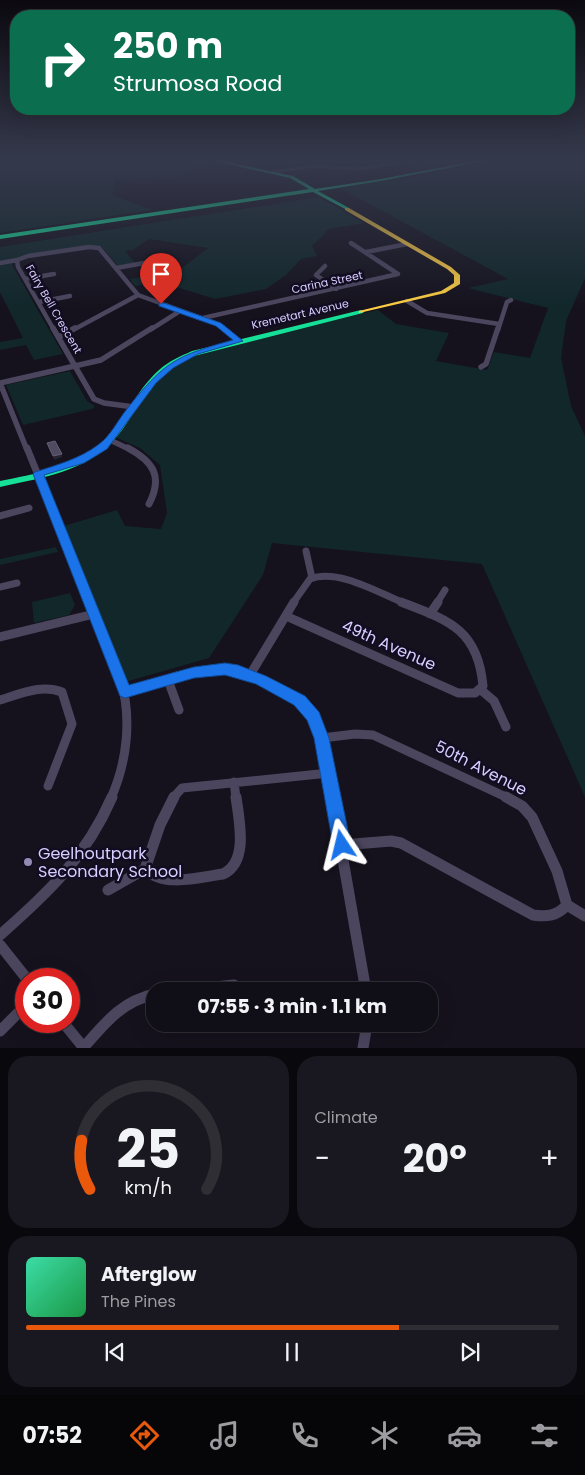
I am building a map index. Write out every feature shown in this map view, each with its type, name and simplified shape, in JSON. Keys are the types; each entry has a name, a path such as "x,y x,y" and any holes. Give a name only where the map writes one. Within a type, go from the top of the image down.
{"street":[{"path":"0,238 184,210"},
{"name":"Kremetart Avenue","path":"0,484 38,474 90,456 110,440 160,374 170,366 196,353 443,292 455,286 457,275 452,271 347,210"},
{"name":"Carina Street","path":"203,318 398,274 398,272 351,243"},
{"path":"366,252 407,244"},
{"name":"Fairy Bell Crescent","path":"134,407 104,404 94,399 16,263 17,260 28,256 92,247 101,250 138,295 224,327 239,341"},
{"path":"116,268 151,262 160,256"},
{"path":"0,263 17,260"},
{"path":"325,266 316,275 336,289"},
{"path":"25,279 54,274"},
{"path":"59,337 138,295"},
{"path":"39,302 70,296"},
{"path":"481,367 486,364 507,302 511,300"},
{"path":"407,301 427,313 499,324"},
{"path":"0,935 55,884 84,848 107,810 118,779 127,741 128,724 125,692 0,383 101,360 180,311"},
{"path":"110,440 131,448 152,466 155,475 156,493 149,504"},
{"path":"0,516 29,508"},
{"path":"306,551 312,578"},
{"path":"250,675 305,583 312,578 347,580 460,628 466,636 482,674 483,686 481,690 494,701 506,727"},
{"path":"0,587 17,583"},
{"path":"430,614 445,590"},
{"path":"0,637 94,614"},
{"name":"49th Avenue","path":"286,616 458,692 475,694 481,690"},
{"path":"125,692 214,669 238,671 271,684 300,701 313,716 322,738 329,772 365,982"},
{"path":"168,680 179,710"},
{"path":"0,700 43,688 52,688 62,692 72,724 48,786"},
{"name":"50th Avenue","path":"322,738 355,734 373,735 518,802 527,810 539,830 564,892 566,905"},
{"path":"108,890 145,869 170,804 178,790 188,787 329,772"},
{"path":"145,869 153,877 168,879 223,874 230,871 236,863 239,851 234,782"},
{"path":"342,845 391,841 401,843 533,915 549,917 557,914 566,905 585,916"},
{"path":"0,945 18,968"},
{"path":"72,1033 84,1047 122,1006 133,999 146,996"},
{"path":"0,1031 15,1016"},
{"path":"363,1048 366,1032"}],"green space":[{"path":"0,210 152,210 0,233"},
{"path":"237,210 341,210 364,223 329,229 312,246 317,256 301,259 286,275 266,289 215,299 160,282 135,286 130,279 178,271 208,248 149,239 133,250 125,251 135,263 118,266 102,247 94,245 22,256 13,262 12,265 63,354 34,360 26,345 0,350 0,342 23,338 0,292 0,247"},
{"path":"380,210 585,210 585,278 566,321 561,358 571,406 585,436 585,797 482,564 272,543 263,575 209,658 125,682 64,526 117,510 125,526 161,529 167,513 160,465 140,448 115,437 162,374 189,357 240,342 378,310 396,324 449,333 436,361 487,370 494,352 530,358 548,308 468,288 508,279"},
{"path":"70,371 87,401 95,406 92,409 23,425 6,385"},
{"path":"56,547 58,552 0,565 0,559"},
{"path":"70,593 75,605 69,615 34,623 32,602"}],"building":[{"path":"55,441 62,454 53,456 47,443"}],"traffic: fast":[{"path":"0,237 181,210"},
{"path":"0,484 54,471 92,454 111,438 154,379 166,368 182,359 195,353 361,312"}],"traffic: slow":[{"path":"349,210 449,268 457,275 457,284 443,292 361,312"}],"place":[{"name":"Geelhoutpark Secondary School","path":"28,862"}],"route":[{"path":"161,304 218,324 239,341 196,353 170,366 153,382 110,440 98,451 81,460 38,474 125,692 194,672 225,669 250,675 271,684 300,701 313,716 322,738 342,845"}]}
